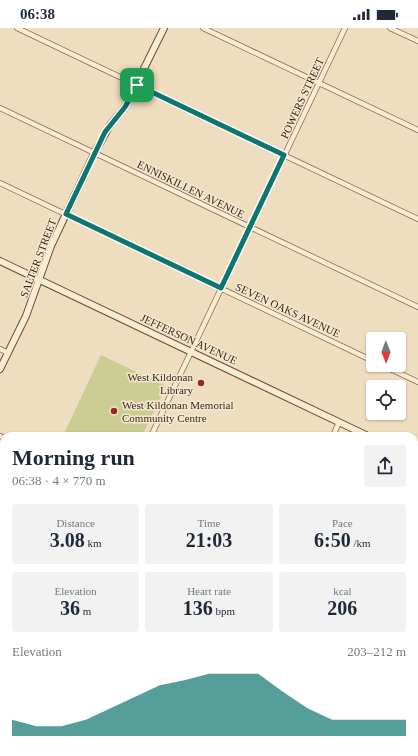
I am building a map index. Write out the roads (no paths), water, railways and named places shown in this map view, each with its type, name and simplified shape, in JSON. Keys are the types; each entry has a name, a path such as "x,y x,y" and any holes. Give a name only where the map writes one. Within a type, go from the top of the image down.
{"street":[{"path":"17,28 418,219"},
{"name":"SALTER STREET","path":"0,370 26,316 51,246 95,152 110,125 125,107 164,28"},
{"path":"202,28 418,130"},
{"name":"POWERS STREET","path":"153,432 345,28"},
{"path":"390,28 418,41"},
{"name":"ENNISKILLEN AVENUE","path":"0,108 418,307"},
{"name":"SEVEN OAKS AVENUE","path":"0,183 366,358"},
{"name":"JEFFERSON AVENUE","path":"0,261 360,432"},
{"path":"0,349 8,353"},
{"path":"397,372 418,382"},
{"path":"334,432 339,422"}],"place":[{"name":"West Kildonan Library","path":"201,383"},
{"name":"West Kildonan Memorial Community Centre","path":"114,411"}]}
